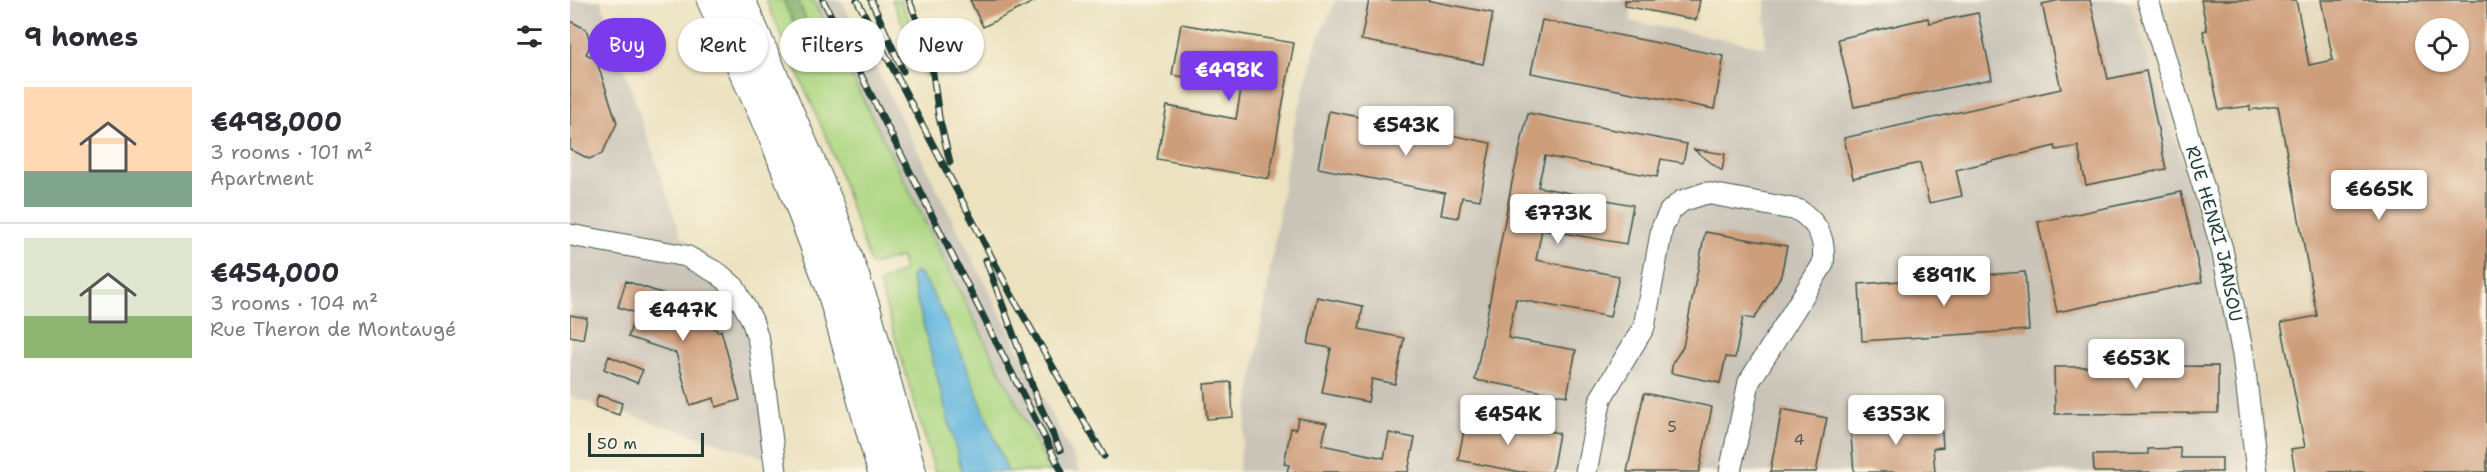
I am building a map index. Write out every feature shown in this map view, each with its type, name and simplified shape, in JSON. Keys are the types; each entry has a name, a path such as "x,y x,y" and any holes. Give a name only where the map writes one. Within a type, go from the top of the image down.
{"highway":[{"path":"712,0 720,18"},
{"path":"740,0 830,208 861,297 911,472"},
{"path":"744,72 761,132 813,268 869,472"},
{"path":"745,72 776,141 831,287 883,472"},
{"path":"797,132 863,334 900,472"}],"street":[{"name":"RUE HENRI JANSOU","path":"2148,0 2222,249 2243,355 2258,472"},
{"path":"1586,472 1601,398 1644,327 1662,228 1670,211 1682,201 1706,193 1798,210 1810,218 1819,230 1825,249 1823,264 1749,382 1730,472"},
{"path":"570,235 686,256 719,274 734,287 752,320 759,342 776,472"}],"shaded area":[{"path":"570,0 601,0 607,18 588,18 588,72 625,72 681,236 729,272 757,304 770,349 782,456 763,457 570,396"},
{"path":"813,0 841,0 850,18 822,18"},
{"path":"1336,0 1633,0 1630,21 1765,47 1765,0 2129,0 2222,287 2252,472 1238,472 1291,137 1317,41"},
{"path":"2129,0 2487,0 2487,472 2252,472"},
{"path":"849,72 878,72 1081,472 1051,472"}],"green space":[{"path":"766,0 783,0 792,18 780,18 780,32"},
{"path":"783,0 798,0 805,18 792,18"},
{"path":"798,0 813,0 822,18 805,18"},
{"path":"892,0 900,0 908,18 900,18"},
{"path":"798,72 849,72 1051,472 1008,472 956,341 911,277 962,472 935,472 879,283 904,271 901,257 871,265 829,144"}],"water":[{"path":"916,271 927,283 956,341 1008,472 962,472 911,277"}],"building":[{"path":"970,0 1037,0 984,26 984,18 979,18"},
{"path":"1369,0 1426,0 1493,13 1483,64 1361,40"},
{"path":"1625,0 1700,0 1696,20 1625,6"},
{"path":"2060,0 2090,0 2108,79 2146,71 2166,169 2086,185 2078,146 2056,150 2055,146 1956,170 1962,196 1929,203 1920,163 1853,178 1844,138 2061,89 2042,4"},
{"path":"2201,0 2296,0 2309,65 2333,60 2321,0 2487,0 2487,472 2295,472 2291,449 2305,447 2281,323 2317,316 2278,106 2250,110 2250,106 2219,110 2203,31 2207,30"},
{"path":"1978,13 1992,79 1854,107 1838,39 1928,18 1929,23"},
{"path":"1542,20 1724,56 1714,109 1531,73"},
{"path":"570,21 586,29 588,72 600,72 617,123 602,154 589,159 570,149"},
{"path":"1181,24 1294,43 1269,179 1157,159 1167,106 1236,119 1243,78 1215,73 1214,82 1172,75"},
{"path":"1329,111 1491,143 1480,200 1462,197 1458,218 1441,215 1445,193 1318,168"},
{"path":"1528,113 1687,144 1683,163 1661,159 1657,177 1545,156 1538,187 1633,205 1626,244 1542,229 1536,260 1619,276 1610,317 1516,299 1508,338 1576,350 1567,396 1475,380 1512,182"},
{"path":"1693,149 1725,154 1722,171"},
{"path":"2181,192 2202,282 2057,312 2038,222"},
{"path":"1705,232 1787,246 1781,276 1754,319 1743,317 1735,358 1726,357 1720,383 1671,373 1673,362 1683,347"},
{"path":"2025,272 2029,330 1862,341 1859,284"},
{"path":"626,281 699,306 698,310 718,332 721,330 740,400 716,407 714,398 690,405 676,353 628,337 636,313 618,307"},
{"path":"1317,297 1363,306 1359,329 1404,338 1395,384 1372,379 1368,402 1322,393 1331,348 1308,344"},
{"path":"570,315 587,318 583,339 570,336"},
{"path":"609,356 643,370 637,383 604,369"},
{"path":"2218,366 2218,413 2055,414 2054,367"},
{"path":"1231,382 1233,417 1207,419 1204,384"},
{"path":"1644,393 1712,407 1699,472 1627,472"},
{"path":"598,395 622,403 619,415 595,407"},
{"path":"1782,409 1827,418 1816,472 1770,472"},
{"path":"1467,416 1559,433 1552,472 1520,472 1458,460"},
{"path":"1298,418 1327,423 1322,445 1384,458 1389,433 1415,438 1408,472 1287,472 1289,465 1284,464 1291,428 1296,429"},
{"path":"1941,418 1943,447 1933,448 1935,472 1854,472 1850,425"},
{"path":"2180,448 2181,458 2222,458 2222,472 2094,472 2093,455 2148,454 2148,449"}],"railway":[{"path":"823,0 1062,472"},
{"path":"857,0 1011,294 1104,456"},
{"path":"871,0 897,58"},
{"path":"909,0 930,52 939,117 950,162"},
{"path":"986,260 1038,401 1060,450"}]}
